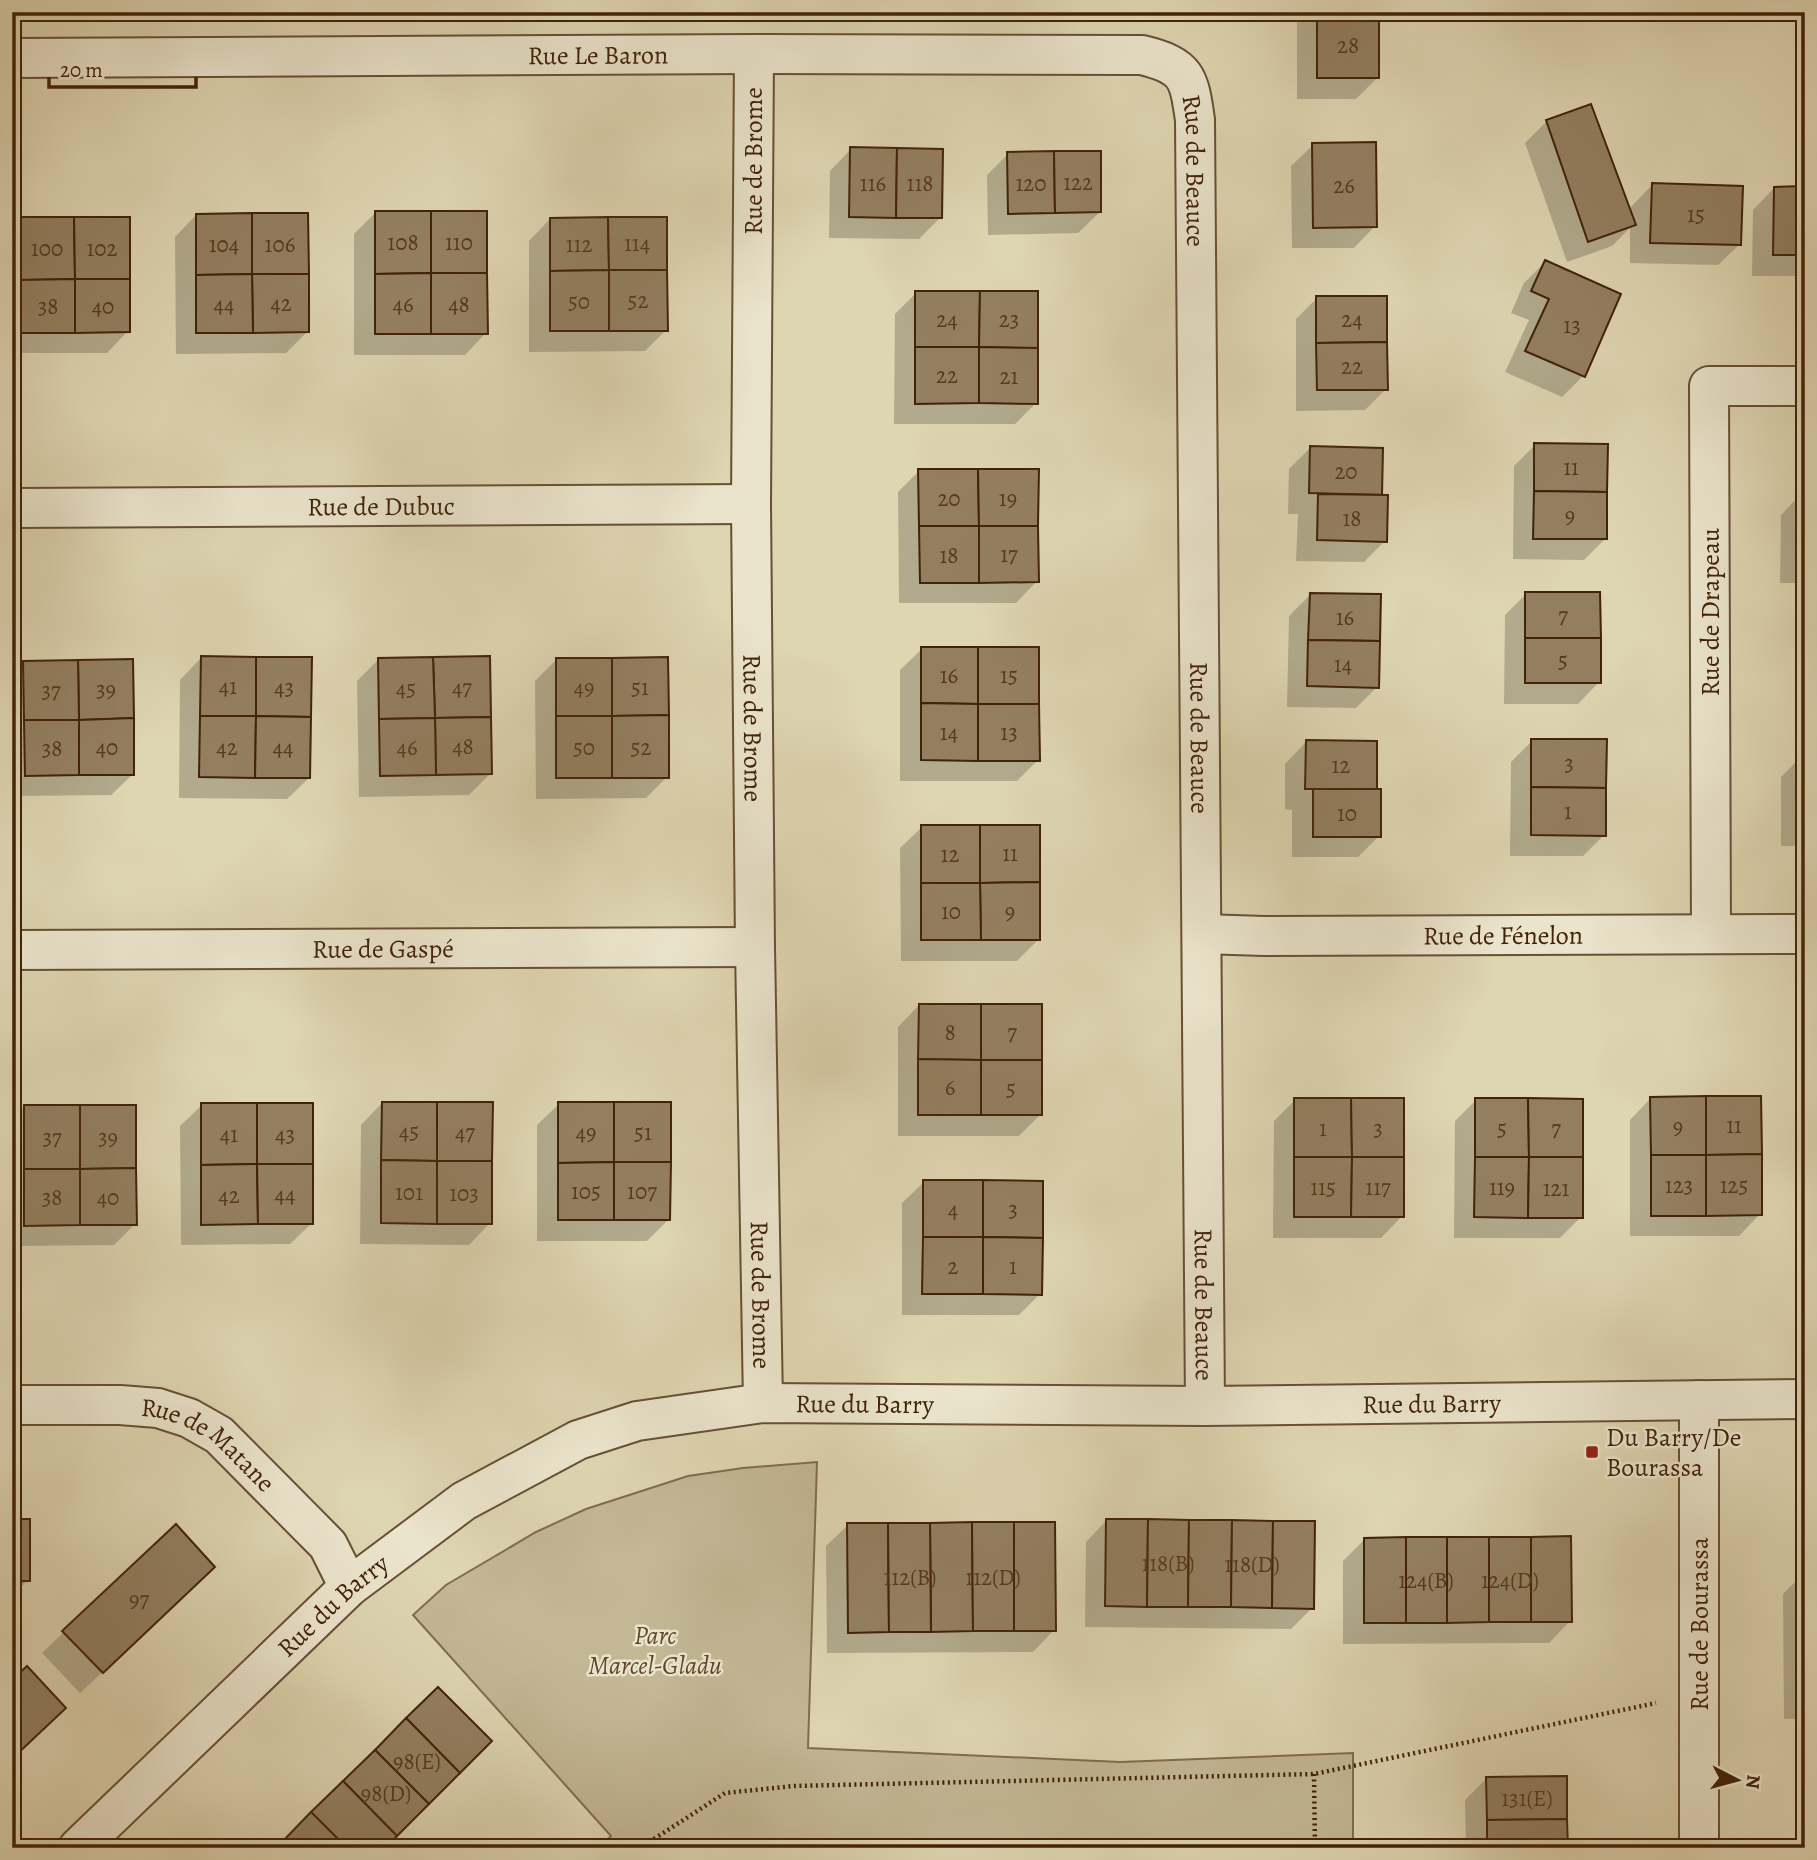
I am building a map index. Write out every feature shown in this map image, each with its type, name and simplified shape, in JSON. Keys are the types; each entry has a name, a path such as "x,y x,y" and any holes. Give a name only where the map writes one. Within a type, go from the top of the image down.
{"street":[{"name":"Rue de Brome","path":"754,54 751,503 763,1403"},
{"name":"Rue Le Baron","path":"12,58 1142,55 1165,61 1181,71"},
{"name":"Rue de Beauce","path":"1181,71 1191,90 1195,120 1205,1406"},
{"name":"Rue de Drapeau","path":"1712,934 1709,387 1805,386"},
{"name":"Rue de Dubuc","path":"12,508 751,503"},
{"name":"Rue de Fénelon","path":"1202,934 1805,934"},
{"name":"Rue de Gaspé","path":"12,950 755,947"},
{"name":"Rue du Barry","path":"78,1848 349,1587 464,1501 578,1440 637,1421 763,1403 1205,1406 1805,1399"},
{"name":"Rue de Bourassa","path":"1699,1400 1699,1848"},
{"name":"Rue de Matane","path":"12,1405 120,1405 158,1408 189,1418 219,1435 328,1545 349,1587"}],"path":[{"path":"640,1848 724,1793 794,1786 1314,1774 1698,1694"},
{"path":"1314,1774 1315,1848"}],"green space":[{"name":"Parc Marcel-Gladu","path":"817,1462 808,1748 1120,1762 1353,1753 1353,1848 599,1848 611,1836 413,1615 446,1585 536,1532 586,1509 688,1476"}],"building":[{"path":"1317,12 1379,12 1379,78 1317,78"},
{"path":"1591,104 1636,225 1588,242 1546,120"},
{"path":"1376,142 1377,227 1313,228 1312,143"},
{"path":"850,147 897,148 896,218 849,217"},
{"path":"897,148 943,149 942,218 896,218"},
{"path":"1054,151 1055,213 1008,214 1007,152"},
{"path":"1054,151 1101,151 1101,212 1055,213"},
{"path":"1652,183 1743,186 1741,245 1650,243"},
{"path":"1805,186 1805,255 1773,255 1774,187"},
{"path":"375,211 431,211 431,273 375,274"},
{"path":"431,211 487,211 487,273 431,273"},
{"path":"252,213 252,274 196,275 196,214"},
{"path":"252,213 308,213 309,274 252,274"},
{"path":"20,217 74,217 75,279 20,280"},
{"path":"74,217 130,217 130,279 75,279"},
{"path":"608,217 609,270 550,271 550,218"},
{"path":"608,217 667,217 667,270 609,270"},
{"path":"1545,260 1621,294 1585,377 1525,351 1549,299 1531,291"},
{"path":"609,270 609,331 550,331 550,271"},
{"path":"609,270 667,270 668,331 609,331"},
{"path":"431,273 431,334 375,334 375,274"},
{"path":"431,273 487,273 488,334 431,334"},
{"path":"252,274 309,274 309,332 253,333"},
{"path":"252,274 253,333 196,333 196,275"},
{"path":"75,279 75,333 20,333 20,280"},
{"path":"75,279 130,279 130,332 75,333"},
{"path":"915,291 980,291 979,347 915,347"},
{"path":"980,291 1038,291 1038,348 979,347"},
{"path":"1316,296 1387,296 1387,342 1316,343"},
{"path":"1387,342 1388,390 1317,390 1316,343"},
{"path":"915,347 979,347 979,403 915,404"},
{"path":"979,347 1038,348 1038,404 979,403"},
{"path":"1534,443 1608,444 1607,492 1534,491"},
{"path":"1310,446 1383,448 1382,495 1309,493"},
{"path":"918,469 978,469 979,526 919,526"},
{"path":"978,469 1039,469 1038,526 979,526"},
{"path":"1534,491 1607,492 1607,539 1533,539"},
{"path":"1801,492 1805,492 1805,562 1800,562"},
{"path":"1318,494 1388,495 1387,542 1317,540"},
{"path":"919,526 979,526 979,583 920,583"},
{"path":"979,526 1038,526 1039,582 979,583"},
{"path":"1525,592 1600,592 1601,638 1525,638"},
{"path":"1310,593 1381,594 1380,641 1308,640"},
{"path":"1525,638 1601,638 1601,683 1525,683"},
{"path":"1308,640 1380,641 1379,688 1307,686"},
{"path":"921,647 978,647 978,704 921,703"},
{"path":"978,647 1039,647 1039,704 978,704"},
{"path":"201,656 256,657 256,716 200,716"},
{"path":"490,656 491,717 435,718 433,657"},
{"path":"256,657 312,657 311,717 256,716"},
{"path":"433,657 435,718 379,719 378,658"},
{"path":"668,657 669,715 612,716 612,658"},
{"path":"556,658 612,658 612,716 556,716"},
{"path":"133,659 134,718 79,720 78,660"},
{"path":"78,660 79,720 24,720 23,661"},
{"path":"921,703 978,704 978,761 921,760"},
{"path":"978,704 1039,704 1040,761 978,761"},
{"path":"669,715 669,778 612,778 612,716"},
{"path":"200,716 256,716 255,778 199,777"},
{"path":"256,716 311,717 310,778 255,778"},
{"path":"556,716 612,716 612,778 556,778"},
{"path":"491,717 492,774 436,775 435,718"},
{"path":"134,718 134,775 79,775 79,720"},
{"path":"435,718 436,775 380,776 379,719"},
{"path":"24,720 79,720 79,775 25,776"},
{"path":"1531,739 1607,739 1606,788 1531,787"},
{"path":"1306,740 1377,741 1377,789 1305,789"},
{"path":"1801,754 1805,754 1805,826 1801,826"},
{"path":"1531,787 1606,788 1606,836 1531,835"},
{"path":"1313,789 1381,789 1381,837 1313,837"},
{"path":"921,825 980,825 980,883 921,883"},
{"path":"980,825 1040,825 1040,882 980,883"},
{"path":"1040,882 1040,940 981,940 980,883"},
{"path":"921,883 980,883 981,940 921,940"},
{"path":"919,1004 981,1004 981,1060 918,1059"},
{"path":"981,1004 1042,1004 1042,1060 981,1060"},
{"path":"918,1059 981,1060 981,1115 918,1115"},
{"path":"981,1060 1042,1060 1042,1115 981,1115"},
{"path":"1706,1096 1706,1155 1651,1155 1650,1097"},
{"path":"1706,1096 1761,1096 1762,1154 1706,1155"},
{"path":"1294,1098 1351,1098 1352,1157 1294,1157"},
{"path":"1351,1098 1404,1098 1404,1157 1352,1157"},
{"path":"1475,1098 1528,1098 1529,1157 1475,1157"},
{"path":"1528,1098 1583,1099 1583,1157 1529,1157"},
{"path":"382,1102 437,1102 437,1161 381,1160"},
{"path":"437,1102 493,1102 492,1161 437,1161"},
{"path":"558,1102 614,1102 614,1162 558,1163"},
{"path":"614,1102 671,1102 671,1162 614,1162"},
{"path":"201,1103 257,1103 257,1164 201,1165"},
{"path":"257,1103 313,1103 313,1164 257,1164"},
{"path":"24,1105 80,1105 80,1169 24,1169"},
{"path":"80,1105 136,1105 136,1168 80,1169"},
{"path":"1762,1154 1762,1215 1706,1216 1706,1155"},
{"path":"1651,1155 1706,1155 1706,1216 1651,1216"},
{"path":"1294,1157 1352,1157 1351,1217 1294,1217"},
{"path":"1352,1157 1404,1157 1404,1217 1351,1217"},
{"path":"1475,1157 1529,1157 1528,1218 1474,1217"},
{"path":"1529,1157 1583,1157 1583,1218 1528,1218"},
{"path":"381,1160 437,1161 437,1224 381,1223"},
{"path":"437,1161 492,1161 492,1224 437,1224"},
{"path":"614,1162 614,1220 558,1220 558,1163"},
{"path":"614,1162 671,1162 670,1220 614,1220"},
{"path":"257,1164 258,1224 201,1225 201,1165"},
{"path":"257,1164 313,1164 313,1224 258,1224"},
{"path":"136,1168 137,1225 80,1225 80,1169"},
{"path":"24,1169 80,1169 80,1225 24,1226"},
{"path":"923,1180 983,1180 983,1237 923,1237"},
{"path":"983,1180 1043,1181 1043,1238 983,1237"},
{"path":"923,1237 983,1237 983,1294 922,1294"},
{"path":"983,1237 1043,1238 1042,1295 983,1294"},
{"path":"12,1519 30,1519 30,1581 12,1581"},
{"path":"1106,1519 1148,1519 1147,1607 1105,1606"},
{"path":"1148,1519 1189,1520 1188,1607 1147,1607"},
{"path":"1189,1520 1232,1520 1231,1607 1188,1607"},
{"path":"1232,1520 1273,1521 1272,1608 1231,1607"},
{"path":"1273,1521 1315,1521 1314,1609 1272,1608"},
{"path":"972,1522 973,1631 931,1632 930,1523"},
{"path":"972,1522 1014,1522 1014,1631 973,1631"},
{"path":"1014,1522 1055,1522 1056,1631 1014,1631"},
{"path":"847,1523 888,1523 889,1632 848,1633"},
{"path":"888,1523 930,1523 931,1632 889,1632"},
{"path":"176,1524 215,1567 103,1673 62,1631"},
{"path":"1571,1536 1572,1622 1531,1622 1531,1537"},
{"path":"1406,1537 1406,1623 1364,1623 1364,1538"},
{"path":"1406,1537 1447,1537 1447,1623 1406,1623"},
{"path":"1447,1537 1489,1537 1489,1622 1447,1623"},
{"path":"1489,1537 1531,1537 1531,1622 1489,1622"},
{"path":"27,1666 66,1708 12,1759 12,1680"},
{"path":"438,1687 492,1741 460,1773 406,1718"},
{"path":"406,1718 460,1773 429,1804 375,1750"},
{"path":"375,1750 429,1804 397,1836 343,1781"},
{"path":"1567,1776 1567,1819 1487,1820 1486,1777"},
{"path":"343,1781 397,1836 385,1848 347,1848 311,1812"},
{"path":"311,1812 347,1848 284,1848 280,1844"},
{"path":"1567,1819 1568,1848 1487,1848 1487,1820"}],"place":[{"name":"Du Barry/De Bourassa","path":"1592,1452"}]}
